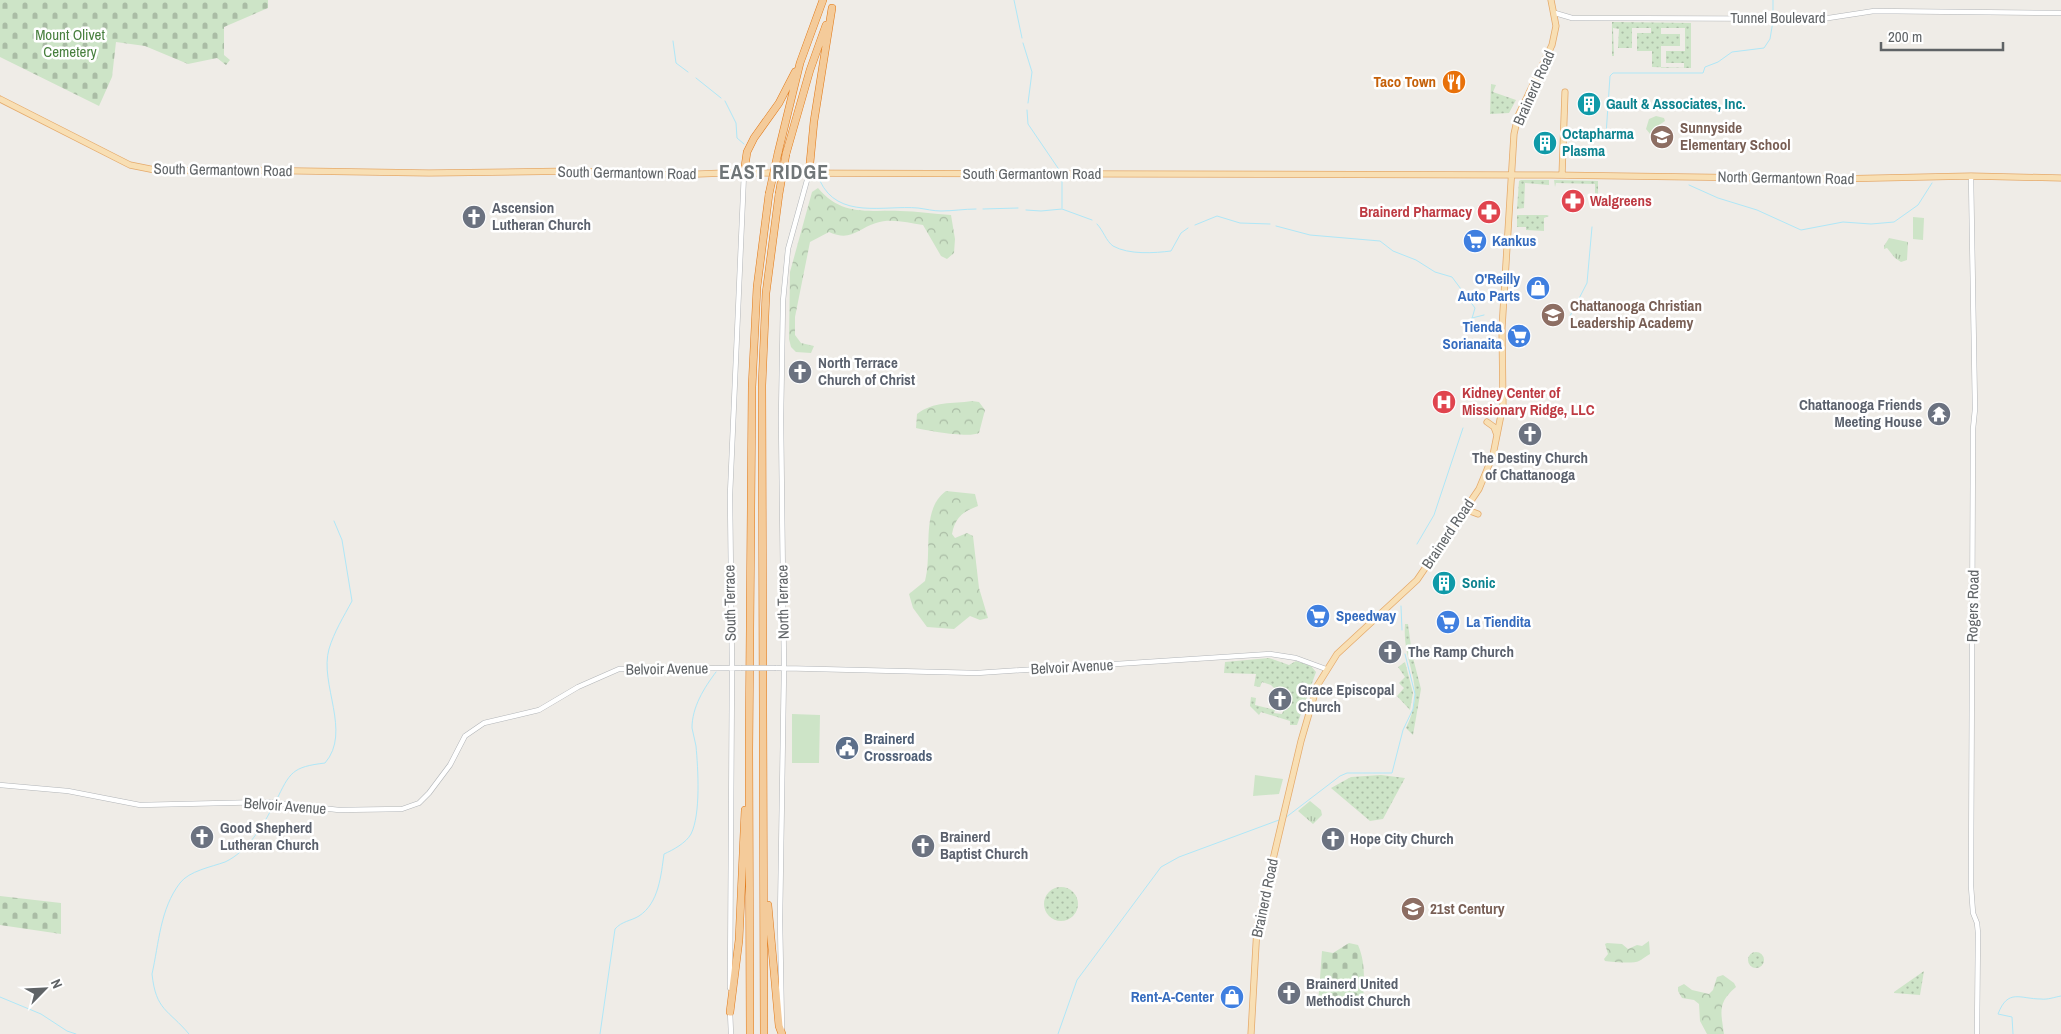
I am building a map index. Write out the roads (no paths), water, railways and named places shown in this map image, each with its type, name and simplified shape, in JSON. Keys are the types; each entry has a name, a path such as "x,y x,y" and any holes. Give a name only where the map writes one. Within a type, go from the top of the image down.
{"highway":[{"path":"750,1034 749,750 754,332 762,238 769,194 800,63 823,0"},
{"path":"809,173 814,121 834,0"},
{"path":"764,1034 762,385 766,293 786,154 810,70 832,8"},
{"path":"744,172 748,152 754,138 779,103 800,63"},
{"path":"730,1012 739,940 749,750"},
{"path":"764,861 779,1026 782,1034"}],"main road":[{"name":"Brainerd Road","path":"1251,1034 1257,927 1306,722 1317,686 1326,669 1342,649 1413,584 1482,482 1498,436 1503,405 1502,328 1514,134 1518,116 1552,45 1556,26 1551,0"},
{"path":"1562,175 1565,92"},
{"name":"South Germantown Road","path":"0,99 130,164 160,171 240,170 429,173 576,171 672,175 744,172 1511,175"},
{"name":"North Germantown Road","path":"1511,175 1833,179 1971,176 2061,178"},
{"path":"1487,422 1494,427 1498,436"},
{"path":"1461,514 1470,512 1478,514"}],"street":[{"name":"Tunnel Boulevard","path":"1554,13 1572,18 1822,19 1874,11 2061,13"},
{"name":"South Terrace","path":"730,1034 732,668 730,495 744,172"},
{"name":"North Terrace","path":"782,1034 780,920 784,668 783,302 788,249 809,173"},
{"name":"Rogers Road","path":"1971,176 1975,409 1971,886 1973,913 1977,922 1978,933 1977,1034"},
{"name":"Belvoir Avenue","path":"0,785 68,791 140,805 263,802 340,810 402,809 419,803 429,793 450,765 465,736 484,722 539,710 578,687 619,669 784,668 977,673 1270,654 1296,658 1326,669"}],"waterway":[{"path":"1014,0 1022,38"},
{"path":"1773,0 1773,17"},
{"path":"1606,135 1610,76 1613,73 1703,73 1705,67 1718,62 1732,52 1764,48 1770,39 1773,21"},
{"path":"673,41 676,63 688,72"},
{"path":"1023,43 1032,72 1028,103"},
{"path":"696,78 721,98"},
{"path":"725,101 736,123 737,138 744,144"},
{"path":"1027,110 1028,124 1060,171"},
{"path":"1062,179 1062,208"},
{"path":"820,181 828,193 838,201 850,206 863,208 918,208 941,211 976,209"},
{"path":"1689,185 1718,198 1757,210 1801,230 1843,222 1871,224 1894,222 1918,205 1932,183"},
{"path":"983,209 1018,208"},
{"path":"1026,210 1062,209 1092,220"},
{"path":"1195,225 1217,216 1240,223 1270,224"},
{"path":"1097,224 1113,246 1127,251 1142,253 1171,251 1181,233 1188,228"},
{"path":"1276,226 1310,235 1380,241 1393,251 1416,260 1435,272 1452,277 1475,308 1471,322"},
{"path":"1569,318 1587,283 1592,227"},
{"path":"1472,318 1484,315"},
{"path":"1417,544 1434,515 1463,428"},
{"path":"276,801 285,783 293,773 305,767 325,763 333,751 336,737 327,663 329,649 334,636 352,601 342,540 334,521"},
{"path":"1401,606 1402,630"},
{"path":"1285,818 1340,776 1347,773 1392,773 1403,730 1413,709 1415,694 1405,654"},
{"path":"600,1034 615,929 621,924 639,916 651,904 658,888 664,854 686,840 691,834 694,825 698,803 696,746 692,728 694,713 700,698 716,672"},
{"path":"189,1034 160,1003 152,974 161,927 168,904 180,883 189,875 225,862 241,852 260,829 274,804"},
{"path":"1058,1034 1077,980 1161,867 1179,857 1279,820"},
{"path":"2013,1034 2012,1017 1998,1014 2006,1001 2015,997 2048,999 2061,996"},
{"path":"0,997 41,1014 67,1031 76,1034"}],"place":[{"name":"Taco Town","path":"1454,82"},
{"name":"Gault & Associates, Inc.","path":"1589,104"},
{"name":"Sunnyside Elementary School","path":"1662,137"},
{"name":"Octapharma Plasma","path":"1545,143"},
{"name":"Walgreens","path":"1573,201"},
{"name":"Brainerd Pharmacy","path":"1489,212"},
{"name":"Ascension Lutheran Church","path":"474,217"},
{"name":"Kankus","path":"1475,241"},
{"name":"O'Reilly Auto Parts","path":"1538,288"},
{"name":"Chattanooga Christian Leadership Academy","path":"1553,315"},
{"name":"Tienda Sorianaita","path":"1519,336"},
{"name":"North Terrace Church of Christ","path":"800,372"},
{"name":"Kidney Center of Missionary Ridge, LLC","path":"1444,402"},
{"name":"Chattanooga Friends Meeting House","path":"1939,414"},
{"name":"The Destiny Church of Chattanooga","path":"1530,434"},
{"name":"Sonic","path":"1444,583"},
{"name":"Speedway","path":"1318,616"},
{"name":"La Tiendita","path":"1448,622"},
{"name":"The Ramp Church","path":"1390,652"},
{"name":"Grace Episcopal Church","path":"1280,699"},
{"name":"Brainerd Crossroads","path":"847,748"},
{"name":"Good Shepherd Lutheran Church","path":"202,837"},
{"name":"Hope City Church","path":"1333,839"},
{"name":"Brainerd Baptist Church","path":"923,846"},
{"name":"21st Century","path":"1413,909"},
{"name":"Brainerd United Methodist Church","path":"1289,993"},
{"name":"Rent-A-Center","path":"1232,997"}],"district":[{"name":"EAST RIDGE","path":"774,172"}],"park label":[{"name":"Mount Olivet Cemetery","path":"70,44"}]}
